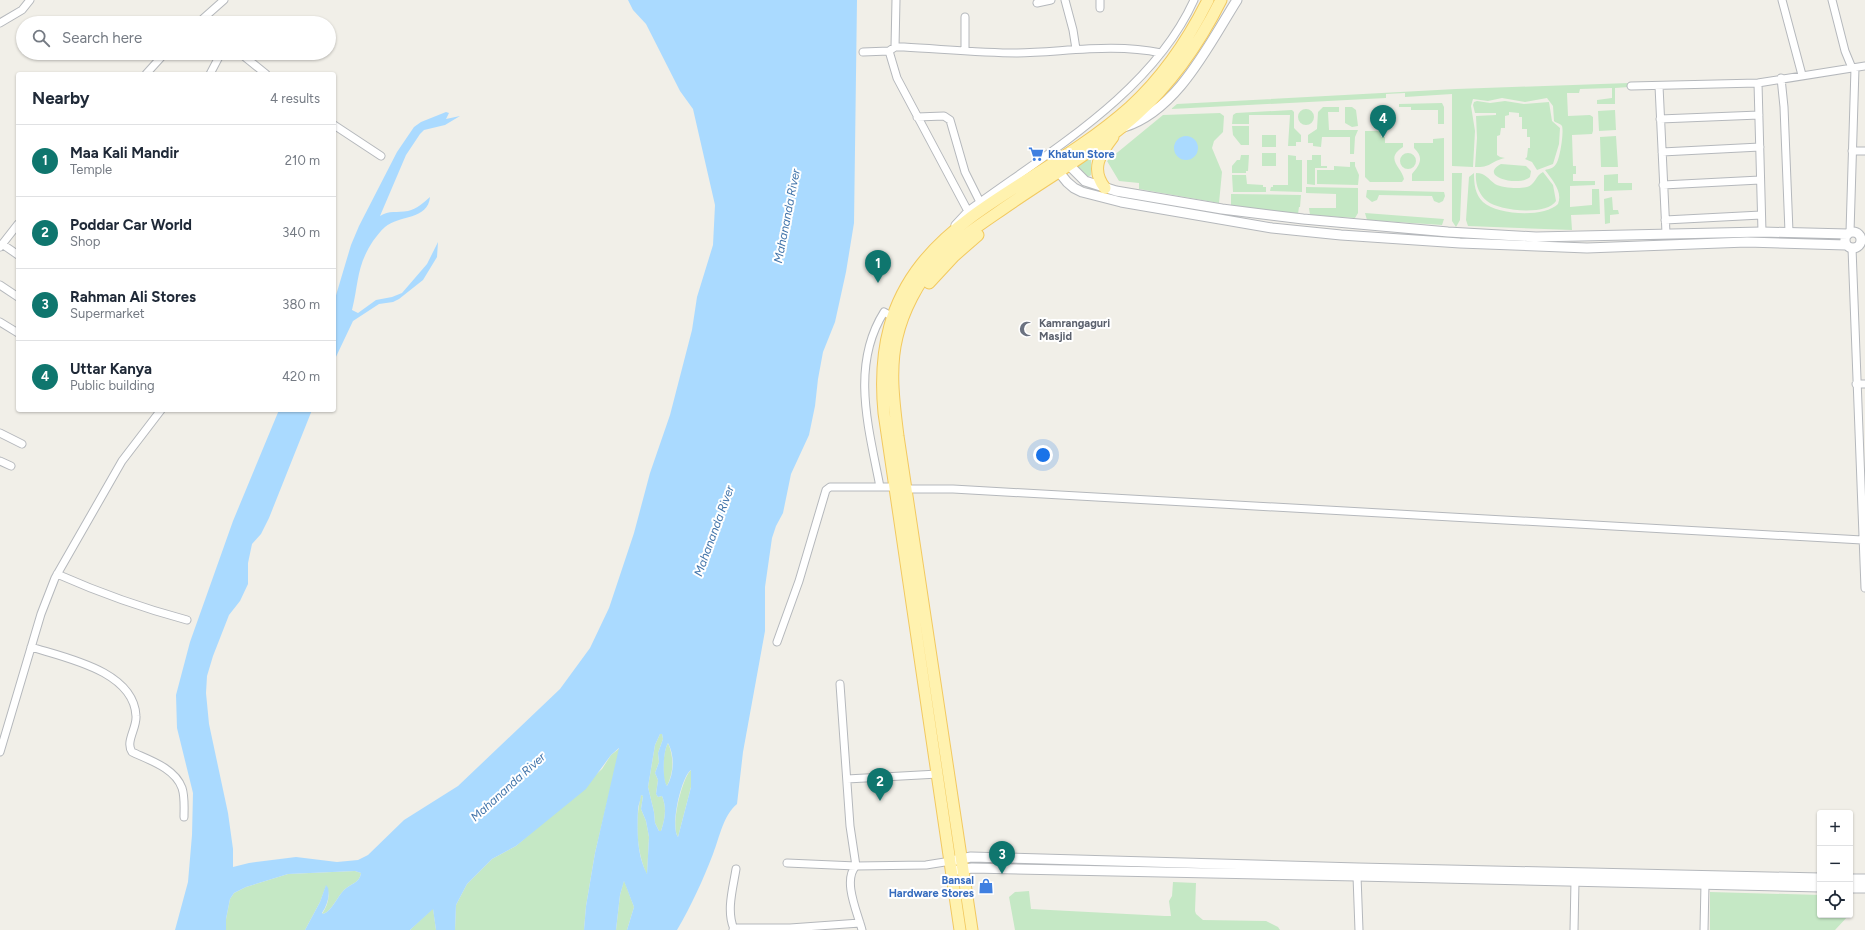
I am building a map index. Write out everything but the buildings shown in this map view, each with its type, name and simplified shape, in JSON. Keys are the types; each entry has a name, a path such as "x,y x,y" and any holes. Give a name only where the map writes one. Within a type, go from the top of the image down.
{"main road":[{"path":"960,930 957,865 893,394 894,356 897,337 904,316 935,275 954,256 990,225 1006,207 1058,162 1118,117 1148,89 1181,47 1208,0"},
{"path":"1105,188 1098,176 1098,161 1102,152 1121,128 1153,99 1175,74 1204,34 1221,0"},
{"path":"972,930 938,774 895,487 885,461 876,406 876,367 878,357 886,340 893,317 911,278 935,248 970,214 982,206 1121,128"}],"street":[{"path":"0,23 22,10 30,0"},
{"path":"207,16 224,0"},
{"path":"896,0 892,49 897,78 970,214"},
{"path":"1037,3 1051,0"},
{"path":"1065,0 1076,48"},
{"path":"1100,0 1100,8"},
{"path":"1058,162 1090,123 1123,95 1161,53 1181,24 1194,0"},
{"path":"1121,128 1137,122 1156,109 1178,89 1206,52 1237,0"},
{"path":"1782,0 1802,75"},
{"path":"1832,0 1845,51 1853,68 1849,233 1845,238 1849,246 1865,588"},
{"path":"965,17 965,50"},
{"path":"863,52 892,49 965,50 1019,53 1076,48 1146,50 1161,53"},
{"path":"148,72 159,60"},
{"path":"211,72 217,60"},
{"path":"249,60 264,72"},
{"path":"1631,86 1758,83 1781,78 1865,66"},
{"path":"1781,78 1784,106 1789,232"},
{"path":"1758,83 1762,232"},
{"path":"1658,86 1666,233"},
{"path":"1660,119 1759,115"},
{"path":"917,117 944,116 950,120 965,172 982,206"},
{"path":"336,126 381,156"},
{"path":"1662,152 1760,147"},
{"path":"1852,151 1865,151"},
{"path":"1058,162 1085,181 1105,188 1223,210 1303,219 1536,237 1625,236 1666,233 1856,232 1863,240 1857,247 1747,242 1586,248 1467,244 1404,240 1272,228 1121,202 1082,192 1070,185 1058,162"},
{"path":"1663,185 1760,180"},
{"path":"1121,202 1123,192"},
{"path":"1222,219 1223,210"},
{"path":"1665,220 1761,215"},
{"path":"16,226 1,245 16,254"},
{"path":"1404,240 1405,228"},
{"path":"0,285 16,296"},
{"path":"880,487 866,410 865,369 870,344 879,321 884,312 893,317"},
{"path":"0,322 16,331"},
{"path":"1856,384 1865,384"},
{"path":"0,752 41,614 58,574 122,462 160,412"},
{"path":"0,433 22,444"},
{"path":"0,461 10,466"},
{"path":"777,642 797,588 826,490 830,487 895,487"},
{"path":"906,489 961,489 1862,540"},
{"path":"58,574 87,587 149,610 187,620"},
{"path":"31,648 82,664 114,679 122,685 129,695 136,716 130,743 130,750 159,764 179,781 184,797 184,817"},
{"path":"736,869 730,913 733,930 861,926 850,878 856,866 850,826 840,684"},
{"path":"847,779 938,774"},
{"path":"957,865 971,857 1705,880 1817,887"},
{"path":"787,863 856,866 957,865 980,868 1575,881 1817,878"},
{"path":"1357,876 1359,930"},
{"path":"1853,879 1865,879"},
{"path":"1704,930 1705,880"},
{"path":"1574,930 1575,881"},
{"path":"1853,888 1865,888"}],"green space":[{"path":"1629,83 1629,87 1615,88 1615,104 1597,104 1597,100 1612,98 1612,88 1580,89 1579,93 1567,93 1568,116 1590,115 1593,117 1592,134 1572,135 1573,166 1576,166 1576,174 1573,174 1573,181 1595,181 1595,185 1570,186 1570,207 1592,205 1592,189 1599,189 1600,214 1571,215 1572,230 1468,226 1466,220 1469,177 1474,173 1474,181 1480,199 1499,210 1532,213 1551,208 1558,204 1558,190 1545,170 1554,166 1559,157 1562,126 1554,121 1553,106 1547,98 1525,102 1502,98 1488,101 1473,99 1471,106 1475,131 1473,167 1452,166 1452,94 1405,97 1405,93 1386,94 1386,98 1171,109 1177,104 1456,89"},
{"path":"1505,101 1524,104 1549,102 1552,121 1560,128 1559,144 1553,164 1537,170 1532,162 1525,159 1527,157 1528,148 1530,148 1530,137 1527,137 1527,129 1522,129 1522,117 1519,117 1519,113 1509,112 1509,115 1505,116 1505,128 1501,128 1500,135 1497,136 1497,155 1505,158 1488,165 1475,167 1477,138 1476,116 1496,115 1496,113 1475,113 1473,105 1474,102 1490,103"},
{"path":"1442,103 1444,107 1444,124 1438,124 1438,110 1411,110 1411,107 1399,107 1399,104"},
{"path":"1323,107 1339,107 1339,112 1328,112 1329,130 1358,130 1355,137 1354,154 1350,154 1350,137 1322,137 1321,147 1313,146 1313,143 1308,143 1308,135 1317,129 1318,112"},
{"path":"1345,107 1352,107 1356,110 1358,126 1352,127 1345,123"},
{"path":"1303,109 1309,109 1314,114 1312,123 1309,125 1303,125 1298,120 1298,114"},
{"path":"1292,110 1294,112 1294,128 1301,135 1301,142 1296,142 1296,146 1288,146 1290,115 1249,115 1249,124 1232,124 1233,115 1236,113"},
{"path":"1615,110 1616,130 1599,131 1598,111"},
{"path":"1220,113 1224,116 1223,132 1214,141 1212,148 1222,172 1219,203 1139,189 1139,183 1119,181 1107,161 1163,115"},
{"path":"1232,126 1249,126 1249,145 1241,145 1233,135"},
{"path":"1365,131 1380,131 1381,137 1385,137 1385,143 1403,143 1403,147 1395,155 1394,159 1403,175 1404,179 1402,182 1370,182 1365,177"},
{"path":"1262,135 1276,135 1276,147 1262,147"},
{"path":"1616,136 1618,167 1601,167 1600,137"},
{"path":"1444,138 1444,181 1412,181 1412,174 1420,162 1419,155 1414,148 1414,143 1433,143 1433,139"},
{"path":"1262,153 1276,153 1276,166 1262,166"},
{"path":"1408,153 1415,158 1416,161 1411,168 1408,169 1401,164 1400,161 1405,154"},
{"path":"1241,155 1249,155 1248,171 1246,171 1246,173 1232,173 1232,166 1237,160 1240,160"},
{"path":"1288,155 1296,156 1296,160 1302,160 1302,192 1270,191 1273,185 1288,185"},
{"path":"1312,155 1321,155 1321,166 1327,166 1327,168 1315,168 1315,185 1307,184 1307,160 1312,160"},
{"path":"1091,158 1091,175 1088,177 1078,170 1077,166"},
{"path":"1350,162 1355,162 1359,175 1358,185 1317,184 1317,170 1334,170 1334,166 1350,167"},
{"path":"1501,164 1526,166 1531,171 1530,177 1525,180 1518,181 1503,179 1494,173 1495,169"},
{"path":"1543,172 1553,185 1556,201 1551,206 1543,209 1512,209 1493,204 1482,196 1476,181 1476,173 1479,173 1485,175 1498,185 1511,188 1524,188 1530,186"},
{"path":"1452,173 1462,173 1460,220 1456,227 1452,221"},
{"path":"1618,174 1618,183 1632,183 1632,190 1604,191 1604,175"},
{"path":"1232,175 1246,175 1247,184 1263,185 1263,187 1266,187 1266,192 1233,192"},
{"path":"1306,187 1358,188 1358,213 1355,218 1310,215 1309,208 1336,208 1336,194 1306,193"},
{"path":"1367,190 1444,192 1445,196 1443,201 1439,203 1434,201 1432,196 1379,195 1377,200 1372,202 1366,197"},
{"path":"1231,194 1301,195 1300,207 1298,214 1231,206"},
{"path":"1612,197 1613,210 1618,210 1619,214 1610,215 1610,223 1605,224 1604,199"},
{"path":"1365,213 1444,219 1442,225 1367,220"},
{"path":"660,734 662,734 663,739 658,753 659,762 655,773 658,780 656,794 658,797 662,796 665,809 661,831 659,831 655,823 648,787 655,745"},
{"path":"668,743 671,754 672,770 667,786 664,777 663,765"},
{"path":"620,748 595,853 586,906 584,930 455,930 456,905 467,884 492,859 516,846 546,820 602,769 611,755"},
{"path":"691,770 691,787 678,837 675,823 678,803 684,782"},
{"path":"641,795 643,796 641,809 646,821 649,837 647,875 643,866 639,846 637,825"},
{"path":"355,871 361,873 359,879 346,888 332,907 322,914 328,900 328,889 326,886 320,902 305,930 226,930 226,919 230,899 234,893 246,887 288,874"},
{"path":"624,880 634,907 627,930 616,930 620,895"},
{"path":"1173,882 1196,883 1195,911 1196,914 1203,920 1266,921 1278,927 1280,930 1015,930 1009,897 1015,892 1029,891 1031,909 1171,916 1169,901 1172,896"},
{"path":"1710,892 1817,895 1817,918 1846,918 1835,930 1710,930"},
{"path":"433,908 436,930 410,930"}],"water":[{"name":"Mahananda River","path":"628,0 857,0 854,223 846,272 835,322 823,352 809,435 791,474 783,513 772,538 765,587 765,631 743,752 737,804 725,820 709,864 692,902 677,930 627,930 634,907 624,881 620,895 616,930 584,930 586,906 595,853 619,748 611,755 586,789 516,846 492,859 467,884 456,905 455,930 436,930 433,909 410,930 305,930 320,902 326,885 329,891 327,904 322,913 323,914 332,907 346,888 359,879 361,873 355,871 288,874 246,887 234,893 230,899 226,919 226,930 175,930 188,882 192,835 193,793 177,728 176,695 190,642 233,521 278,412 311,412 269,518 261,534 252,544 248,563 248,584 240,601 229,615 207,676 206,693 209,724 228,813 233,849 233,867 249,863 296,857 337,862 358,860 368,855 404,820 458,786 560,689 590,648 609,608 634,533 650,473 670,415 692,330 697,297 713,245 715,205 693,109 680,91 646,24 633,10","holes":["660,734 662,734 663,739 658,753 659,762 655,773 658,780 656,794 658,797 662,796 665,805 661,831 659,831 655,823 648,787 655,745","668,743 672,754 673,765 667,786 664,777 664,758","691,770 691,787 678,837 675,823 678,802 687,774","641,795 643,796 641,809 646,821 649,837 647,874 641,859 638,843 638,806"]},
{"path":"446,112 449,113 446,119 460,116 445,125 424,130 406,155 380,216 390,212 404,212 414,209 430,197 428,204 424,210 419,213 398,220 385,227 373,241 361,267 352,310 358,313 376,300 392,297 402,293 427,264 438,242 437,257 423,280 399,299 393,302 379,304 353,321 336,357 336,295 351,245 359,226 397,152 414,127 421,122"},
{"path":"1186,136 1191,137 1197,143 1197,153 1191,159 1186,160 1181,159 1175,153 1174,148 1175,143 1181,137"}],"place":[{"name":"Uttar Kanya","path":"1383,138"},
{"name":"Khatun Store","path":"1036,154"},
{"name":"Maa Kali Mandir","path":"878,283"},
{"name":"Kamrangaguri Masjid","path":"1027,329"},
{"name":"Poddar Car World","path":"880,801"},
{"name":"Rahman Ali Stores","path":"1002,874"},
{"name":"Bansal Hardware Stores","path":"986,886"}]}
